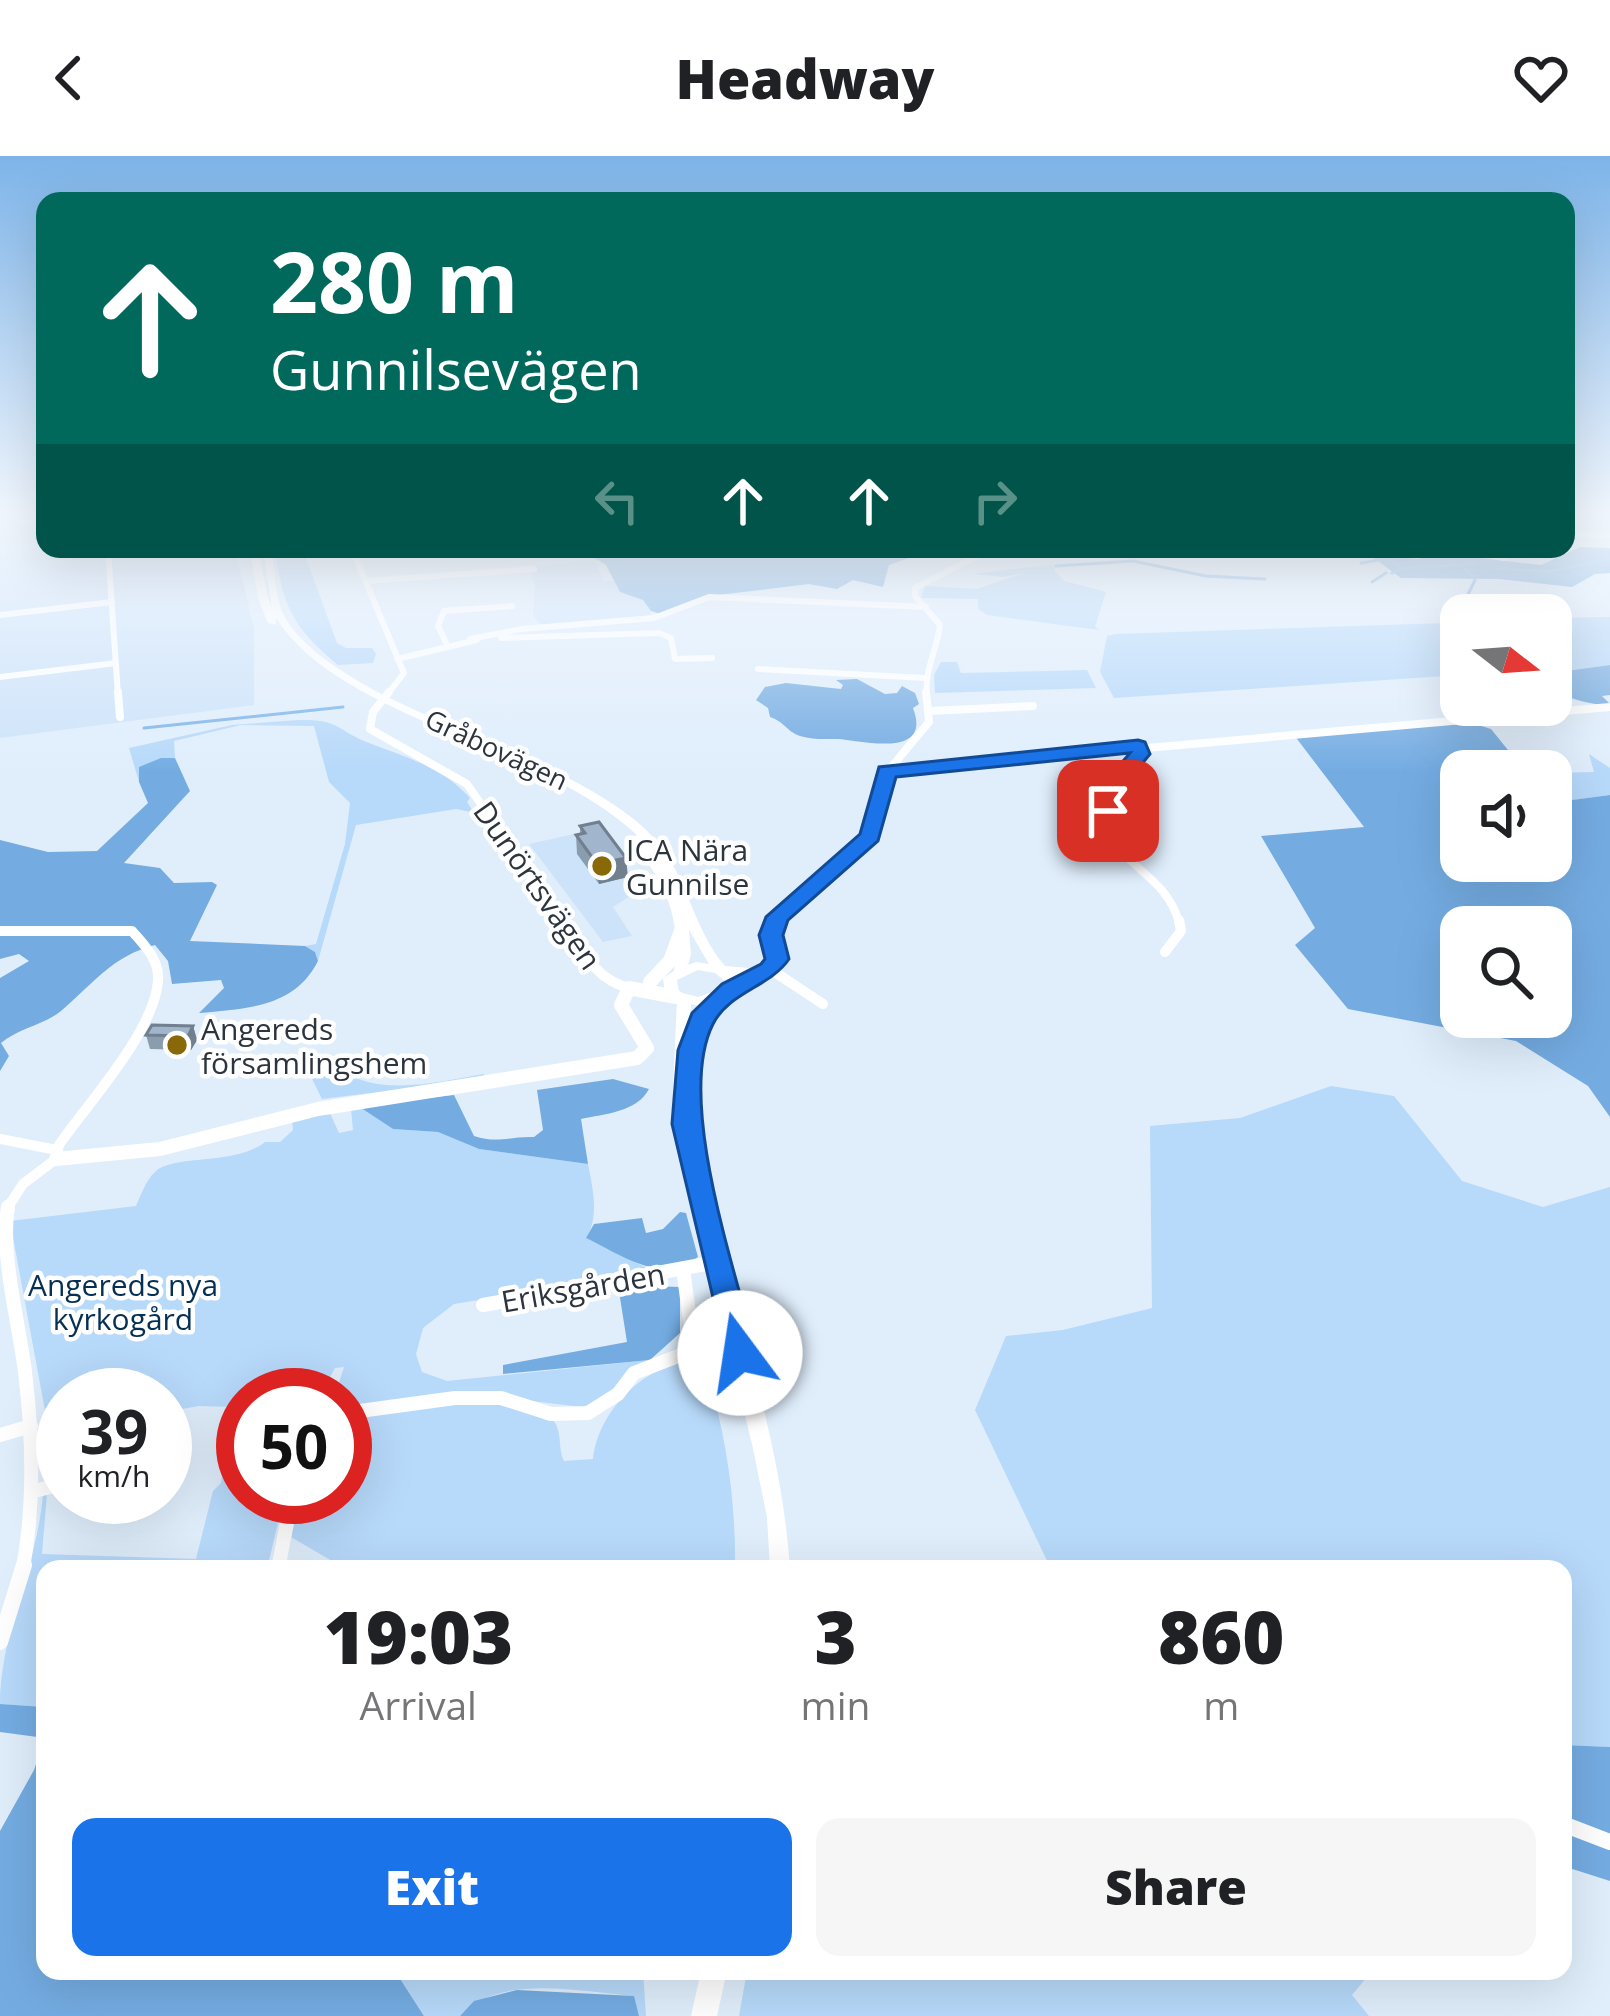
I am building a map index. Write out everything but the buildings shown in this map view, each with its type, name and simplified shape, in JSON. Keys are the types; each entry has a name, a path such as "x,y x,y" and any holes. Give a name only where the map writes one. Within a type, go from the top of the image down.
{"main road":[{"name":"Gråbovägen","path":"264,598 267,614 300,655 344,685 545,777 614,820 639,842 663,873 686,948 669,990 680,999"},
{"name":"Gråbovägen","path":"274,598 283,623 324,664 364,688 561,777 650,838 677,874 700,940 732,980 726,993"},
{"path":"675,974 722,970"},
{"path":"726,993 680,999 681,1089 762,1444 777,1517 779,1560"},
{"path":"686,1124 696,1028 726,993"},
{"path":"704,2016 711,1980"}],"street":[{"path":"112,598 120,717"},
{"path":"373,598 398,658 420,655 446,643 522,629 663,616 713,598"},
{"path":"752,598 926,607"},
{"path":"726,993 764,972 777,959 772,926 870,836 886,771 929,722 925,679 941,640 937,616 917,598"},
{"path":"0,615 112,602"},
{"path":"446,643 438,626 444,611 512,605"},
{"path":"470,639 659,633 671,638 675,658 712,658"},
{"name":"Dunörtsvägen","path":"398,658 404,673 368,723 375,735 452,772 466,784 590,963 612,984 680,999"},
{"path":"0,677 116,663"},
{"path":"758,669 925,679"},
{"path":"930,711 1033,706"},
{"path":"886,771 1610,707"},
{"path":"1138,746 1140,754 1109,796 1109,826 1138,875 1175,908 1181,931 1165,952"},
{"path":"0,931 125,929 137,936 158,973 147,1009 56,1154 20,1189 3,1225 31,1426 34,1491 23,1570 0,1642"},
{"path":"650,982 670,961 681,931"},
{"path":"722,970 787,974 804,997 823,1004"},
{"name":"Dunörtsvägen","path":"632,988 675,974"},
{"path":"0,1139 56,1154 160,1148 318,1109 637,1058 646,1048 621,1005 632,988"},
{"name":"Eriksgården","path":"484,1305 717,1262"},
{"name":"Eriksgården","path":"372,1410 455,1399 501,1399 551,1414 588,1413 618,1394 634,1373 694,1350 683,1269"},
{"path":"0,1435 31,1426"},
{"path":"280,1560 287,1524"},
{"path":"1572,1827 1610,1842"}],"shaded area":[{"path":"0,598 247,598 254,629 254,705 0,738"},
{"path":"534,598 637,598 651,611 649,617 546,629 533,616"},
{"path":"637,598 705,598 661,614 651,611"},
{"path":"1610,665 1610,695 1602,696 1610,704 1572,699 1572,670"},
{"path":"857,679 885,694 897,693 902,686 915,693 919,704 913,708 913,735 891,743 805,737 770,717 768,708 756,700 765,687 786,683 841,689 843,685 836,680"},
{"path":"1440,723 1491,729 1508,750 1440,750 1440,882 1572,882 1572,800 1610,795 1610,1117 1588,1086 1516,1041 1500,1038 1572,1038 1572,906 1440,906 1440,1027 1348,1009 1295,945 1315,928 1261,836 1364,827 1294,735"},
{"path":"175,758 190,791 124,863 160,868 174,883 217,885 190,941 305,946 315,952 318,961 308,977 283,997 252,1007 199,1013 224,988 221,980 172,984 168,961 155,945 140,950 104,972 54,1016 1,1043 9,1056 0,1071 0,978 29,961 19,954 0,959 0,840 48,852 97,851 148,803 139,782 139,767"},
{"path":"592,830 636,887 637,892 613,907 632,936 603,942 529,844"},
{"path":"613,1079 649,1089 628,1107 581,1119 588,1164 479,1149 438,1132 393,1129 358,1106 454,1095 474,1136 497,1140 534,1137 543,1130 537,1090"},
{"path":"680,1212 686,1213 698,1257 684,1265 655,1268 586,1238 594,1224 642,1218 646,1233 663,1229"},
{"path":"618,1285 680,1287 680,1333 650,1360 503,1374 503,1365 627,1342"},
{"path":"0,1704 36,1706 36,1737 0,1732"},
{"path":"1572,1745 1610,1747 1610,1881 1572,1869"},
{"path":"36,1764 36,1980 401,1980 424,2016 0,2016 0,1831"},
{"path":"517,1990 634,1996 639,2016 460,2016 474,2001"}],"green space":[{"path":"286,598 321,598 337,643 346,648 372,648 373,663 338,665 300,627"},
{"path":"921,598 1104,598 1095,627 1099,630 987,615 978,609 978,599"},
{"path":"1610,617 1610,665 1572,670 1572,618"},
{"path":"1440,623 1440,676 1114,698 1100,672 1107,636"},
{"path":"941,662 957,662 961,673 1087,670 1096,688 935,693 934,675"},
{"path":"298,720 330,723 435,770 470,798 467,802 479,820 471,812 456,809 356,825 318,961 315,952 305,946 316,944 345,844 350,803 329,782 314,726 241,725 174,741 175,758 139,767 139,782 129,748 232,725"},
{"path":"1589,754 1610,768 1610,795 1572,802 1572,773 1594,772"},
{"path":"340,1067 354,1077 389,1085 484,1074 483,1079 322,1099 312,1079"},
{"path":"1331,1086 1394,1096 1462,1181 1543,1207 1610,1187 1610,1747 1572,1745 1572,1560 1047,1560 975,1410 1006,1336 1063,1330 1152,1308 1150,1126 1240,1118"},
{"name":"Angereds nya kyrkogård","path":"358,1106 393,1129 438,1132 479,1149 588,1164 594,1211 587,1238 655,1272 454,1304 423,1328 416,1354 422,1372 447,1381 650,1360 595,1405 581,1407 532,1401 372,1408 372,1368 344,1367 216,1368 216,1406 192,1407 192,1368 37,1368 10,1221 136,1206 155,1172 176,1163 280,1142 293,1130 292,1119 329,1111 339,1133 353,1130 351,1109"},
{"path":"685,1362 708,1377 725,1448 735,1560 330,1560 291,1537 294,1524 372,1524 372,1415 450,1403 508,1402 550,1417 557,1427 564,1461 593,1459 612,1410 652,1374"},
{"path":"216,1488 216,1524 278,1524 269,1560 36,1560 36,1706 0,1704 6,1652 38,1524 44,1524 42,1554 196,1559"},
{"path":"401,1980 644,1980 646,2016 639,2016 633,1996 542,1988 496,1994 460,2016 424,2016"},
{"path":"745,1980 1364,1980 1352,1995 1369,2016 739,2016"}],"waterway":[{"path":"144,728 343,707"}],"place":[{"name":"ICA Nära Gunnilse","path":"602,866"},
{"name":"Angereds församlingshem","path":"177,1045"}],"route":[{"path":"740,1353 690,1159 686,1124 691,1050 701,1019 731,990 770,969 777,959 771,935 778,917 865,844 886,771 1138,746 1140,754 1109,796 1108,811"}]}
